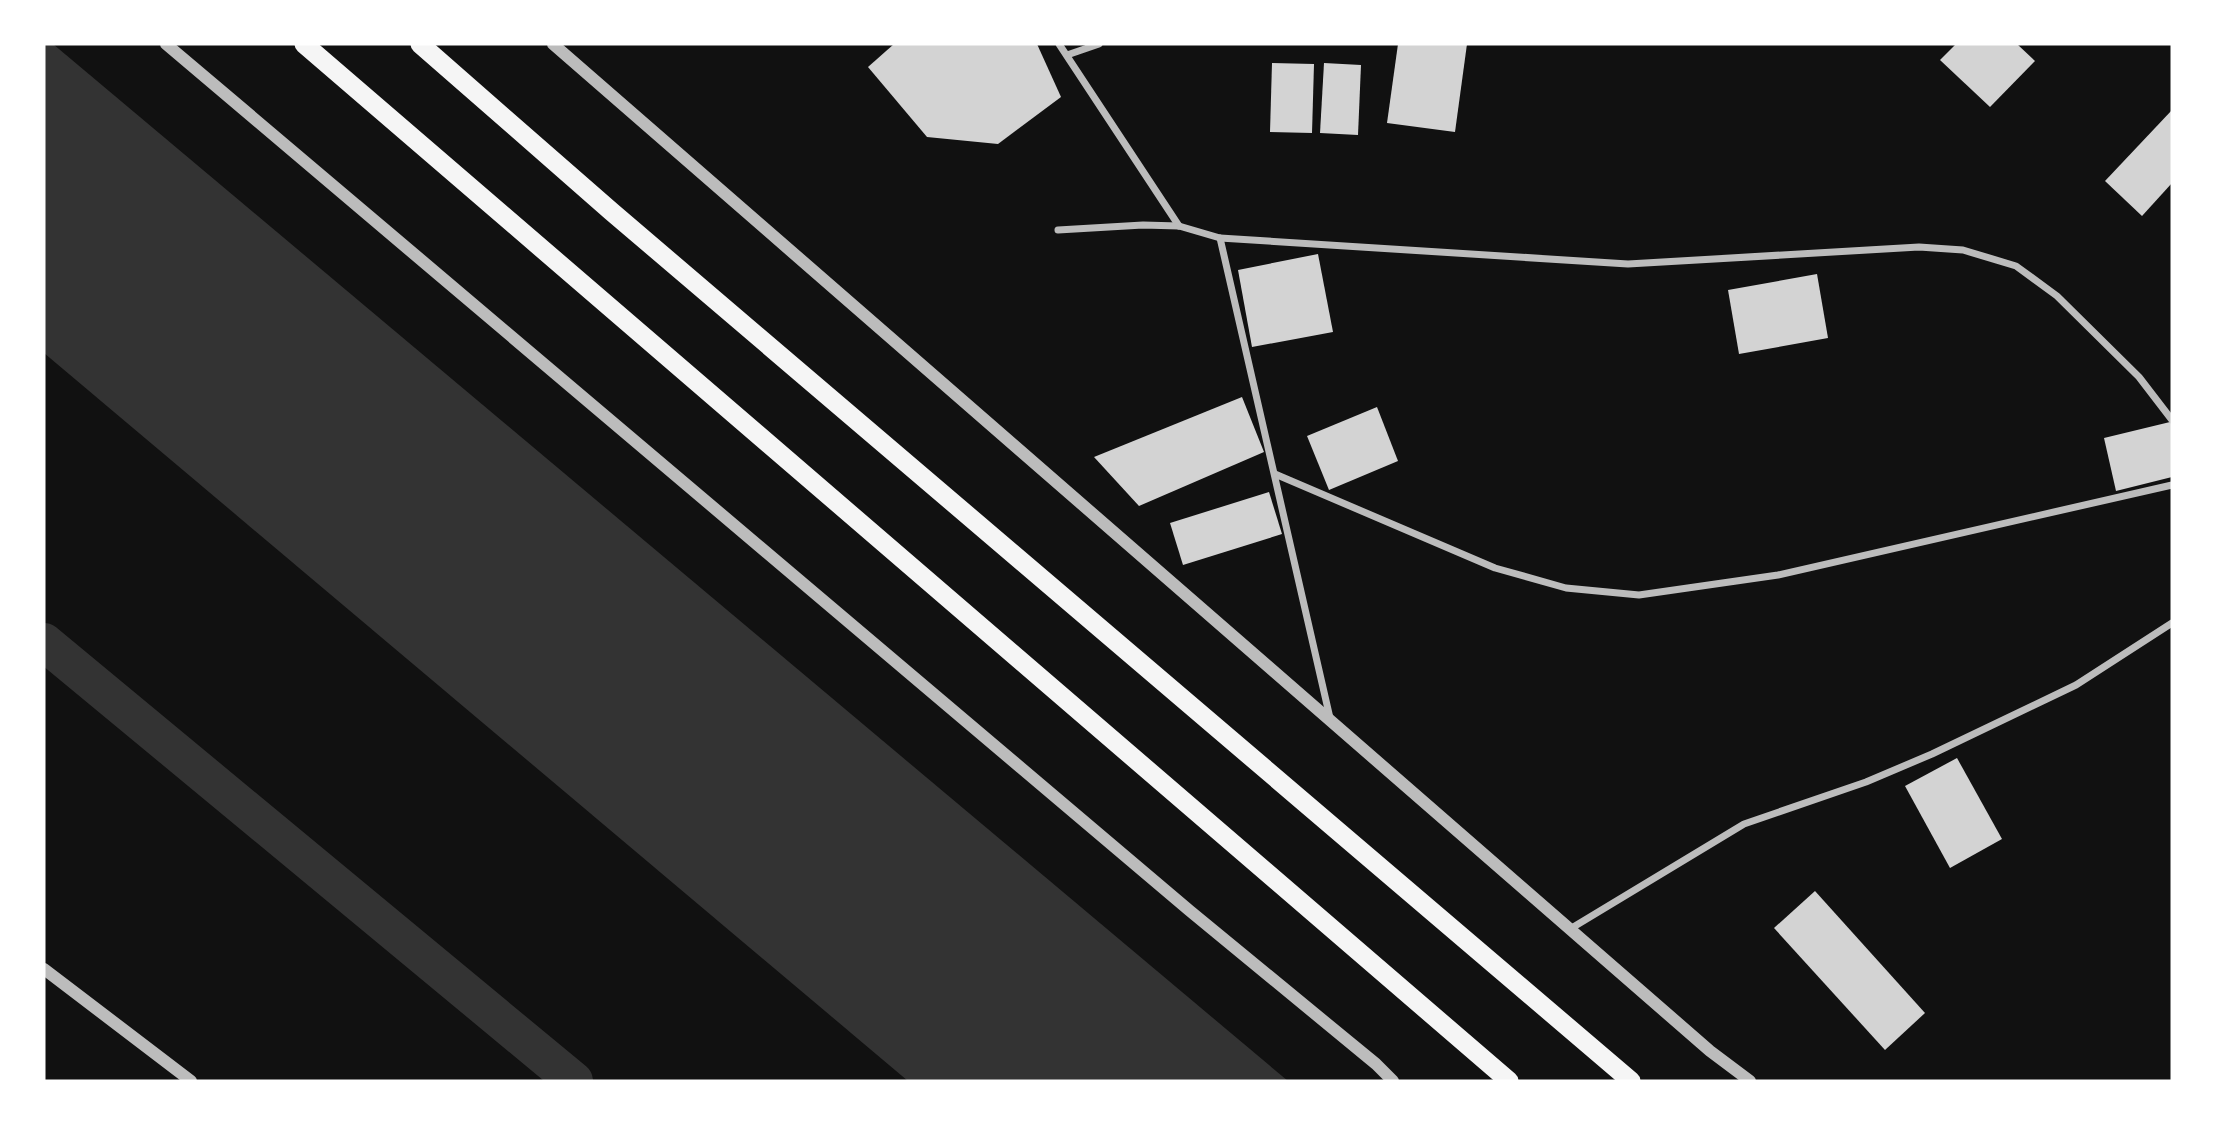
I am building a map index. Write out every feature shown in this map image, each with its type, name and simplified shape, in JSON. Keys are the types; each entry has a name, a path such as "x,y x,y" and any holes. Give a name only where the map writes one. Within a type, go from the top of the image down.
{"highway":[{"path":"304,44 1510,1081"},
{"path":"420,44 633,230 1631,1081"}],"street":[{"path":"166,44 1189,911 1394,1081"},
{"path":"553,44 1710,1051 1750,1081"},
{"path":"1059,44 1179,226"},
{"path":"1067,55 1099,44"},
{"path":"1058,230 1143,225 1179,226 1220,238 1628,264 1919,247 1963,250 2016,266 2057,296 2139,377 2172,420"},
{"path":"1220,238 1331,720"},
{"path":"1275,474 1495,568 1566,588 1639,594 1778,575 2172,485"},
{"path":"1570,929 1744,824 1867,782 1932,754 2076,685 2172,623"},
{"path":"44,969 191,1081"}],"shaded area":[{"path":"44,44 53,44 1288,1081 908,1081 44,353"}],"building":[{"path":"894,44 1037,44 1061,97 998,144 927,137 868,67"},
{"path":"1398,44 1467,44 1455,132 1387,123"},
{"path":"1956,44 2017,44 2035,61 1990,107 1940,60"},
{"path":"1272,63 1314,64 1312,133 1270,132"},
{"path":"1324,63 1361,65 1358,135 1320,133"},
{"path":"2172,110 2172,183 2142,216 2105,181"},
{"path":"1318,254 1333,332 1252,347 1238,270"},
{"path":"1817,274 1828,338 1739,354 1728,290"},
{"path":"1242,397 1264,452 1139,506 1094,457"},
{"path":"1377,407 1398,461 1329,490 1307,436"},
{"path":"2170,422 2172,477 2116,491 2104,438"},
{"path":"1269,492 1282,534 1183,565 1170,523"},
{"path":"1957,758 2002,839 1950,868 1905,786"},
{"path":"1815,891 1925,1013 1885,1050 1774,928"}],"waterway":[{"path":"44,642 574,1081"}]}
